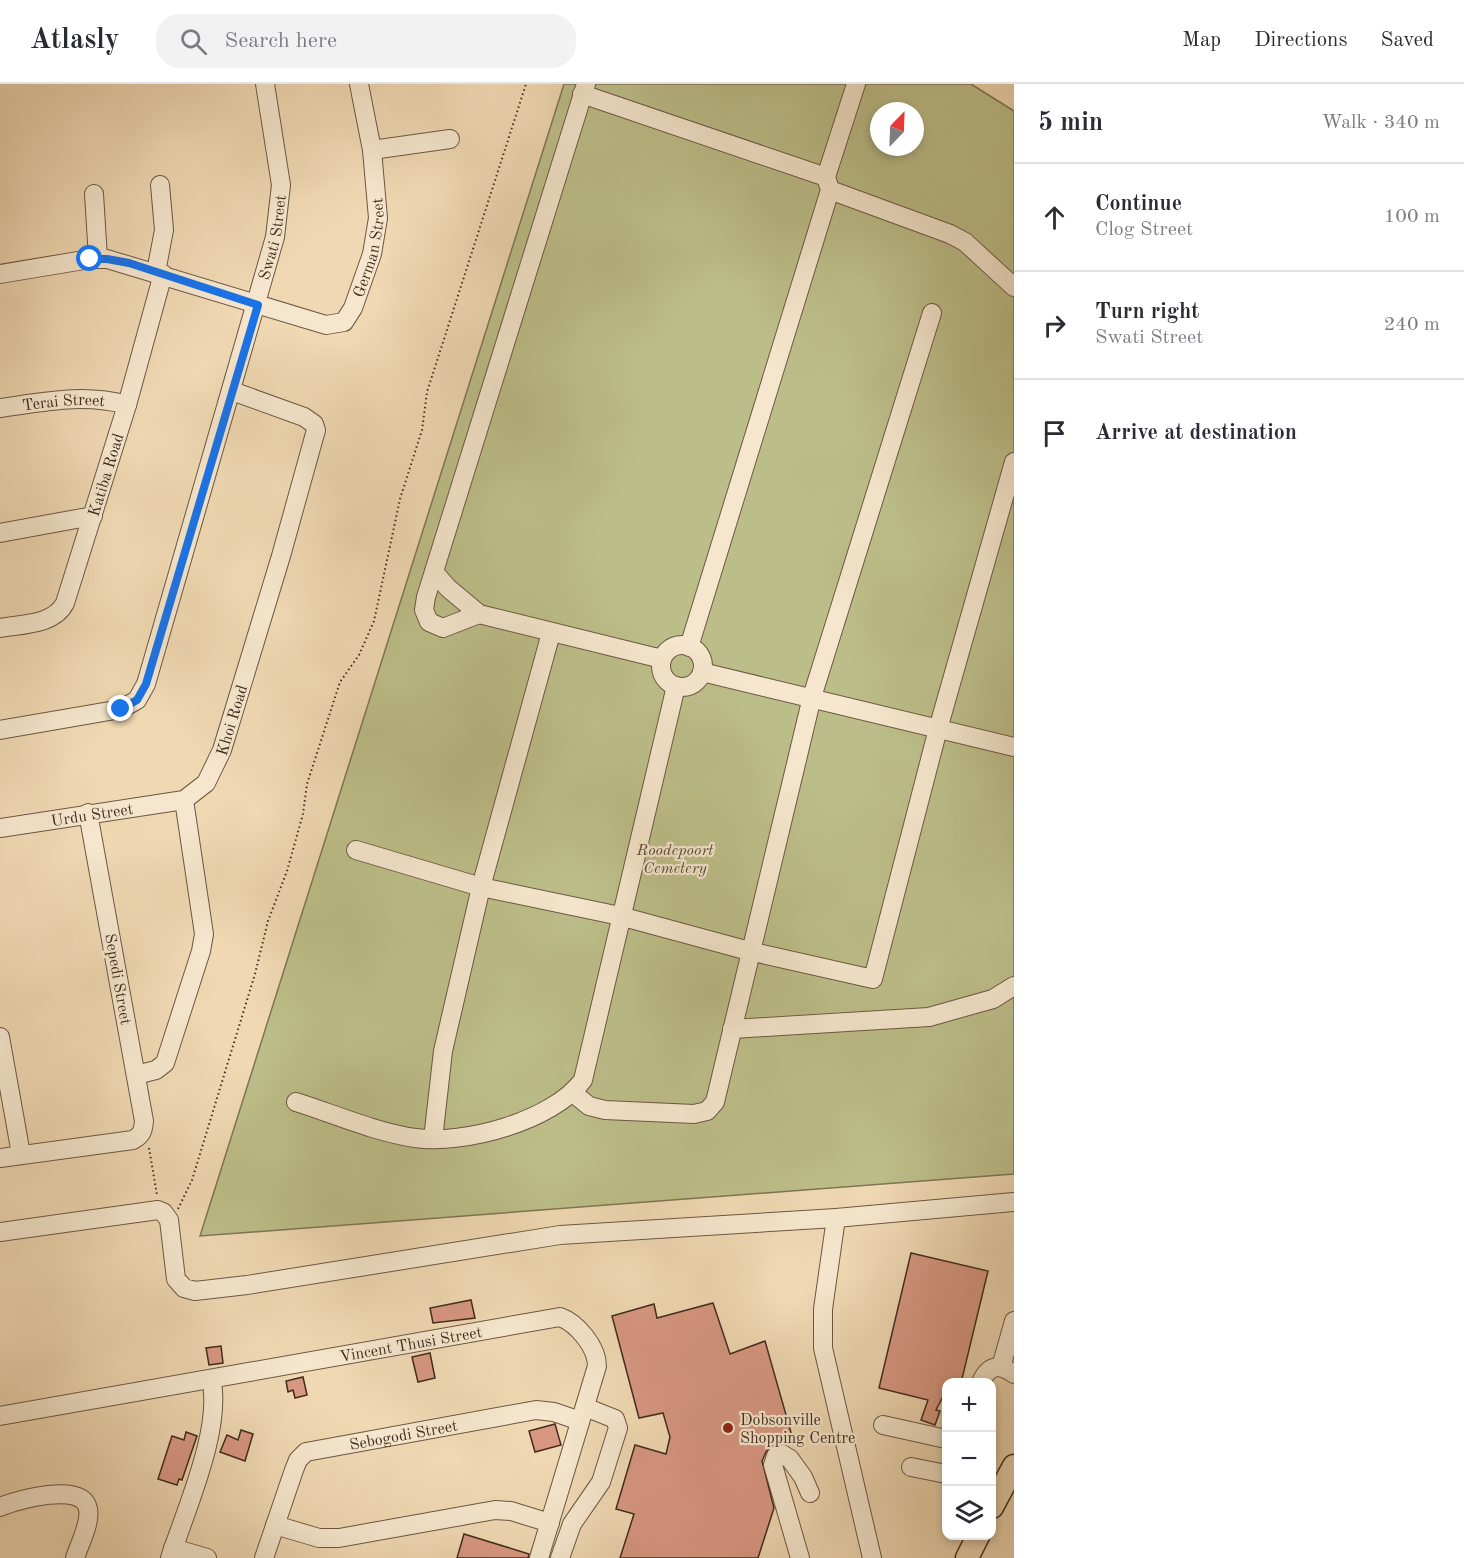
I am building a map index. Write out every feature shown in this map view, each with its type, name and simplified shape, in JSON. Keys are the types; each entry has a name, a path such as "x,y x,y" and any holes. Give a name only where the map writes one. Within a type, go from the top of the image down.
{"main road":[{"path":"996,1500 1014,1466"},
{"path":"967,1558 976,1540"}],"street":[{"name":"Swati Street","path":"0,730 121,709 133,704 140,696 149,673 258,305 275,237 281,191 280,166 265,84"},
{"name":"German Street","path":"258,305 326,326 338,325 349,316 372,254 378,218 372,150 359,84"},
{"path":"689,647 856,84"},
{"path":"479,614 443,628 429,622 424,610 584,89 950,234 965,242 1014,287"},
{"path":"372,150 450,139"},
{"name":"Katiba Road","path":"0,628 49,619 62,611 128,405 160,273 164,230 160,185"},
{"path":"94,194 98,258"},
{"path":"0,274 98,258 160,273 258,305"},
{"path":"573,1093 589,1106 605,1110 694,1114 707,1111 715,1102 749,951 812,697 932,313"},
{"name":"Khoi Road","path":"184,800 206,783 222,750 281,556 316,430 314,424 304,417 232,391"},
{"name":"Terai Street","path":"0,408 74,398 100,399 128,405"},
{"path":"356,850 481,887 620,916 749,951 873,979 938,729 1014,462"},
{"path":"0,533 93,516"},
{"path":"434,572 448,588 479,614 662,659"},
{"path":"434,1139 443,1051 481,887 551,633"},
{"path":"676,646 689,647 702,660 702,672 689,686 676,687 665,679 661,666 662,659 670,649 676,646"},
{"path":"702,672 1014,747"},
{"path":"296,1102 399,1135 434,1139 490,1131 542,1112 573,1093 583,1080 676,687"},
{"path":"136,1076 156,1070 165,1063 201,951 203,920 184,800"},
{"name":"Urdu Street","path":"0,828 184,800"},
{"name":"Sepedi Street","path":"88,813 144,1121 136,1138"},
{"path":"732,1029 929,1017 993,999 1014,986"},
{"path":"0,1037 21,1154"},
{"path":"0,1158 136,1138"},
{"path":"0,1232 164,1215 176,1279 184,1288 195,1291 247,1285 560,1235 836,1218 1014,1203"},
{"path":"836,1218 823,1309 823,1348 872,1558"},
{"name":"Vincent Thusi Street","path":"0,1416 554,1317 570,1321 595,1355 596,1371 539,1558"},
{"path":"984,1378 989,1369 1008,1371 1014,1322"},
{"path":"207,1558 172,1553 214,1418 215,1392 212,1378"},
{"name":"Sebogodi Street","path":"264,1558 298,1460 311,1450 536,1410 615,1419 618,1428 601,1482 572,1524 560,1558"},
{"path":"883,1425 942,1438"},
{"path":"800,1558 773,1465 776,1456 782,1454 790,1460 803,1477 810,1493"},
{"path":"911,1467 942,1473"},
{"path":"0,1507 63,1493 78,1496 87,1505 88,1514 75,1558"},
{"path":"275,1525 328,1539 495,1510 511,1511 550,1523"}],"path":[{"path":"136,1138 150,1149 164,1215 183,1202 192,1180 255,974 268,921 287,871 303,814 307,784 328,716 340,682 359,655 374,621 400,499 422,430 427,392 526,84"}],"green space":[{"name":"Roodepoort Cemetery","path":"564,84 971,84 1014,111 1014,1174 200,1236"}],"building":[{"path":"911,1253 988,1271 962,1378 942,1378 942,1399 936,1410 940,1411 935,1425 921,1420 928,1400 879,1388"},
{"path":"471,1300 475,1318 433,1323 430,1308"},
{"name":"Dobsonville Shopping Centre","path":"713,1303 730,1354 765,1341 794,1443 772,1446 762,1461 774,1508 758,1558 620,1558 634,1514 616,1509 635,1445 666,1454 670,1437 663,1413 639,1418 612,1316 654,1304 657,1318"},
{"path":"221,1346 223,1363 209,1365 206,1348"},
{"path":"430,1353 435,1378 418,1382 412,1357"},
{"path":"303,1377 307,1395 295,1398 293,1390 288,1392 286,1381"},
{"path":"555,1424 561,1445 535,1452 529,1431"},
{"path":"241,1430 253,1434 245,1461 220,1452 227,1435 238,1440"},
{"path":"186,1432 197,1436 182,1480 179,1479 177,1485 158,1479 172,1436 184,1440"},
{"path":"464,1534 529,1554 528,1558 457,1558"}],"place":[{"name":"Dobsonville Shopping Centre","path":"728,1428"}],"route":[{"path":"90,259 98,258 129,263 258,305 146,684 137,700 121,709"}]}
